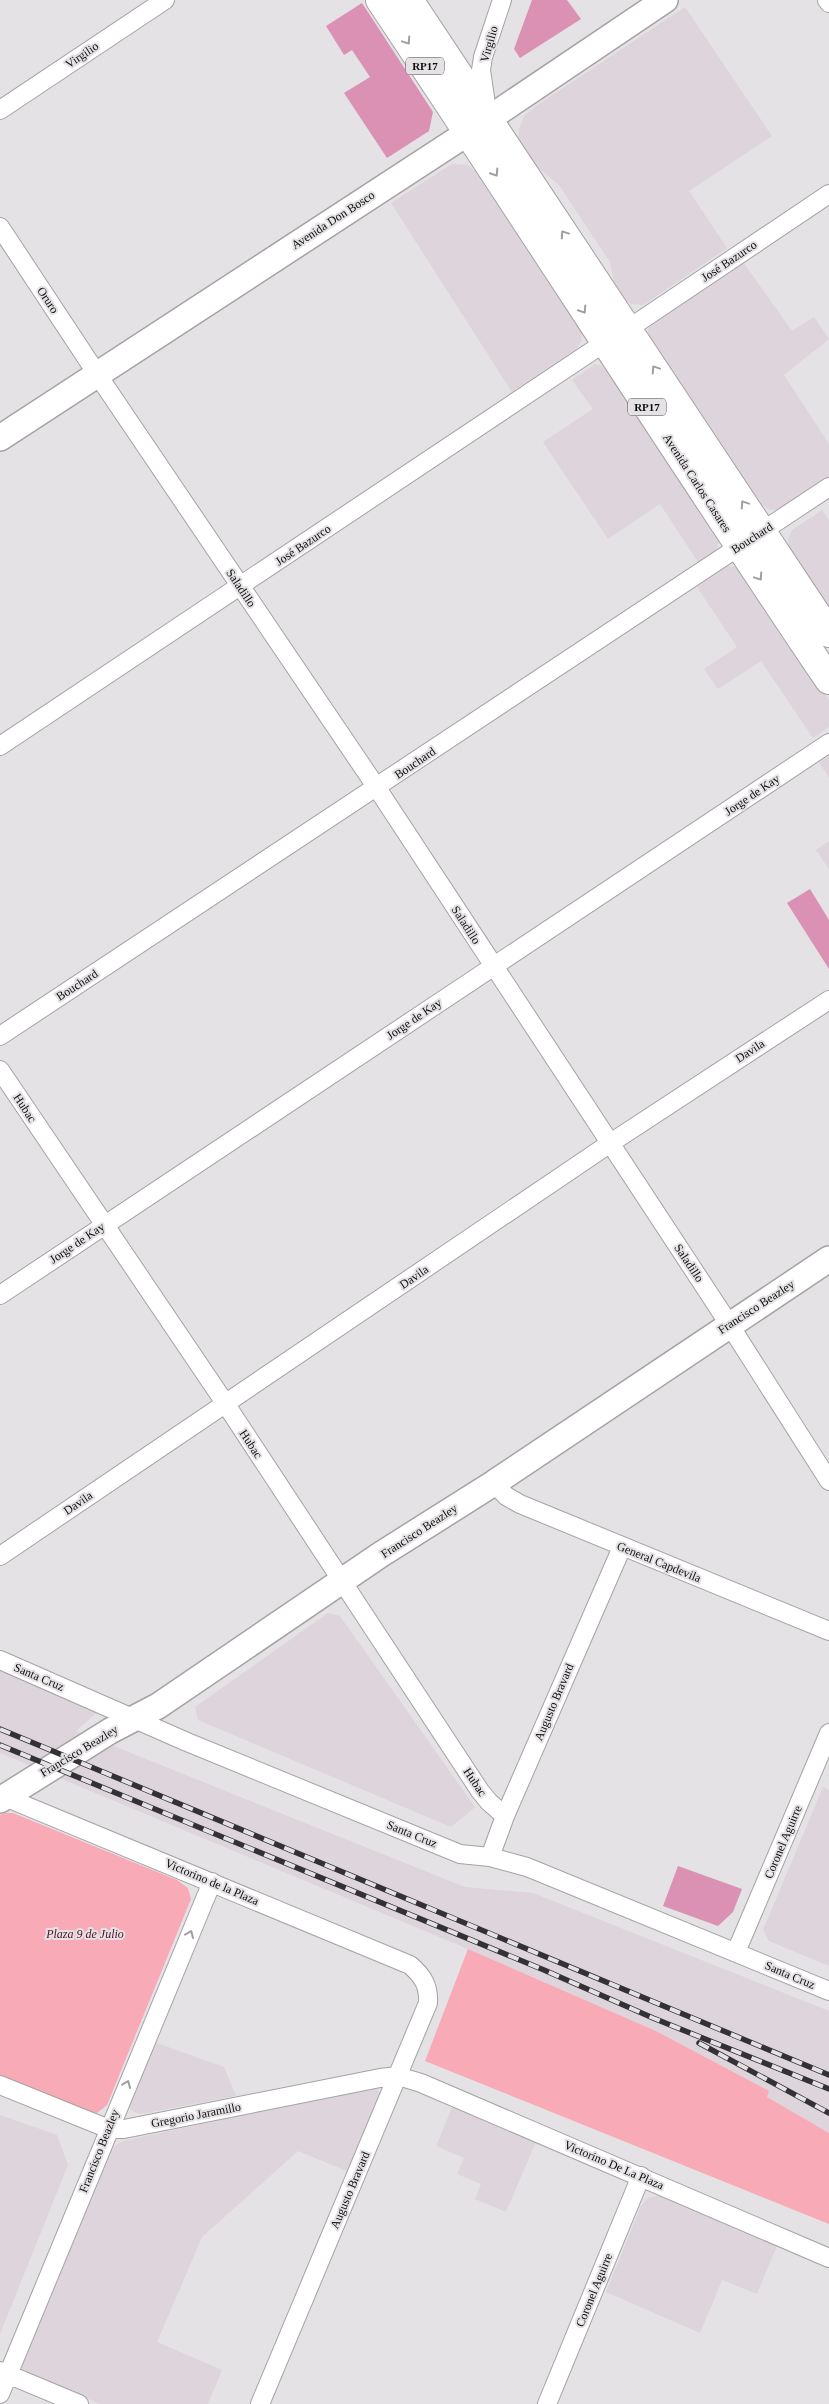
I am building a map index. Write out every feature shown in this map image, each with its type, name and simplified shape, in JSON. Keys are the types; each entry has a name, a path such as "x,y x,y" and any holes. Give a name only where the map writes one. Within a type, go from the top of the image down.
{"main road":[{"name":"RP17","path":"380,0 479,125 628,329 829,633"},
{"name":"RP17","path":"409,0 479,125"},
{"name":"Avenida Carlos Casares","path":"479,125 604,343 829,680"}],"street":[{"name":"Virgilio","path":"0,110 165,0"},
{"name":"Virgilio","path":"479,125 483,57 502,0"},
{"name":"Avenida Don Bosco","path":"0,438 479,125 665,0"},
{"name":"José Bazurco","path":"628,329 829,194"},
{"name":"Oruro","path":"0,227 97,374"},
{"name":"José Bazurco","path":"0,746 604,343"},
{"name":"Saladillo","path":"97,374 376,788 729,1324 829,1481"},
{"name":"Bouchard","path":"0,1036 829,487"},
{"name":"Jorge de Kay","path":"0,1295 829,743"},
{"name":"Davila","path":"0,1556 609,1144 829,1000"},
{"name":"Hubac","path":"0,1070 103,1226 224,1403 480,1791 505,1816"},
{"name":"Francisco Beazley","path":"2,1797 158,1706 342,1581 829,1259"},
{"name":"General Capdevila","path":"494,1482 506,1496 520,1504 829,1631"},
{"name":"Augusto Bravard","path":"490,1857 505,1816 622,1547"},
{"name":"Santa Cruz","path":"0,1660 196,1746 460,1854 490,1857 527,1867 829,1991"},
{"name":"Coronel Aguirre","path":"736,1952 829,1733"},
{"name":"Victorino de la Plaza","path":"2,1797 410,1965 421,1975"},
{"name":"Francisco Beazley","path":"0,2394 4,2373 109,2129 212,1882"},
{"name":"Augusto Bravard","path":"260,2404 428,2003 429,1992 421,1975"},
{"name":"Gregorio Jaramillo","path":"0,2085 109,2129 124,2129 398,2076"},
{"name":"Victorino De La Plaza","path":"398,2076 421,2083 829,2258"},
{"name":"Coronel Aguirre","path":"547,2404 641,2176"},
{"path":"4,2373 79,2404"}],"shaded area":[{"path":"685,7 772,136 689,191 727,248 643,305 631,304 623,298 614,283 610,262 559,185 531,162 518,143 519,129 524,116 536,106"},
{"path":"452,164 467,165 478,173 582,329 581,341 575,351 512,392 391,203"},
{"path":"743,262 792,331 814,317 829,339 784,375 829,444 829,477 781,509 770,510 762,505 648,340 648,329 652,323"},
{"path":"595,364 602,366 608,372 721,535 716,551 698,562 660,504 608,539 543,442 593,409 572,380"},
{"path":"822,510 829,520 829,608 789,548 788,539 792,530"},
{"path":"728,566 737,567 746,574 829,700 829,727 813,738 761,661 718,689 704,669 737,647 697,587"},
{"path":"829,756 829,778 819,762"},
{"path":"829,841 829,869 816,850"},
{"path":"328,1613 340,1616 475,1807 451,1827 198,1720 195,1707"},
{"path":"0,1667 101,1709 76,1731 465,1887 533,1893 829,2011 829,2133 767,2097 769,2091 656,2031 468,1949 0,1753"},
{"path":"823,1787 829,1790 829,1966 769,1941 763,1930"},
{"path":"154,2042 224,2067 236,2096 140,2114 132,2111 129,2107 130,2098"},
{"path":"372,2087 378,2089 380,2093 379,2099 347,2171 298,2151 202,2237 157,2342 222,2370 208,2404 100,2404 30,2374 22,2368 23,2357 107,2156 116,2145 123,2141"},
{"path":"452,2107 536,2142 506,2212 475,2199 481,2184 457,2174 464,2158 436,2146"},
{"path":"0,2115 57,2135 68,2165 0,2334"},
{"path":"656,2196 667,2197 778,2243 757,2294 722,2280 700,2333 606,2292 641,2206 648,2198"}],"green space":[{"name":"Plaza 9 de Julio","path":"13,1813 177,1880 188,1888 191,1899 107,2105 97,2113 80,2110 0,2076 0,1815"},
{"path":"468,1949 656,2031 769,2091 767,2097 829,2133 829,2224 425,2061"}],"building":[{"path":"532,0 567,0 581,19 520,58 514,49"},
{"path":"362,3 433,112 429,131 387,158 344,93 370,77 352,50 344,55 326,26"},
{"path":"810,889 829,920 829,969 787,903"},
{"path":"678,1866 742,1889 733,1912 718,1926 663,1906"}],"railway":[{"path":"0,1729 829,2075"},
{"path":"0,1745 544,1970 653,2018 829,2089"},
{"path":"699,2043 829,2113"}]}
